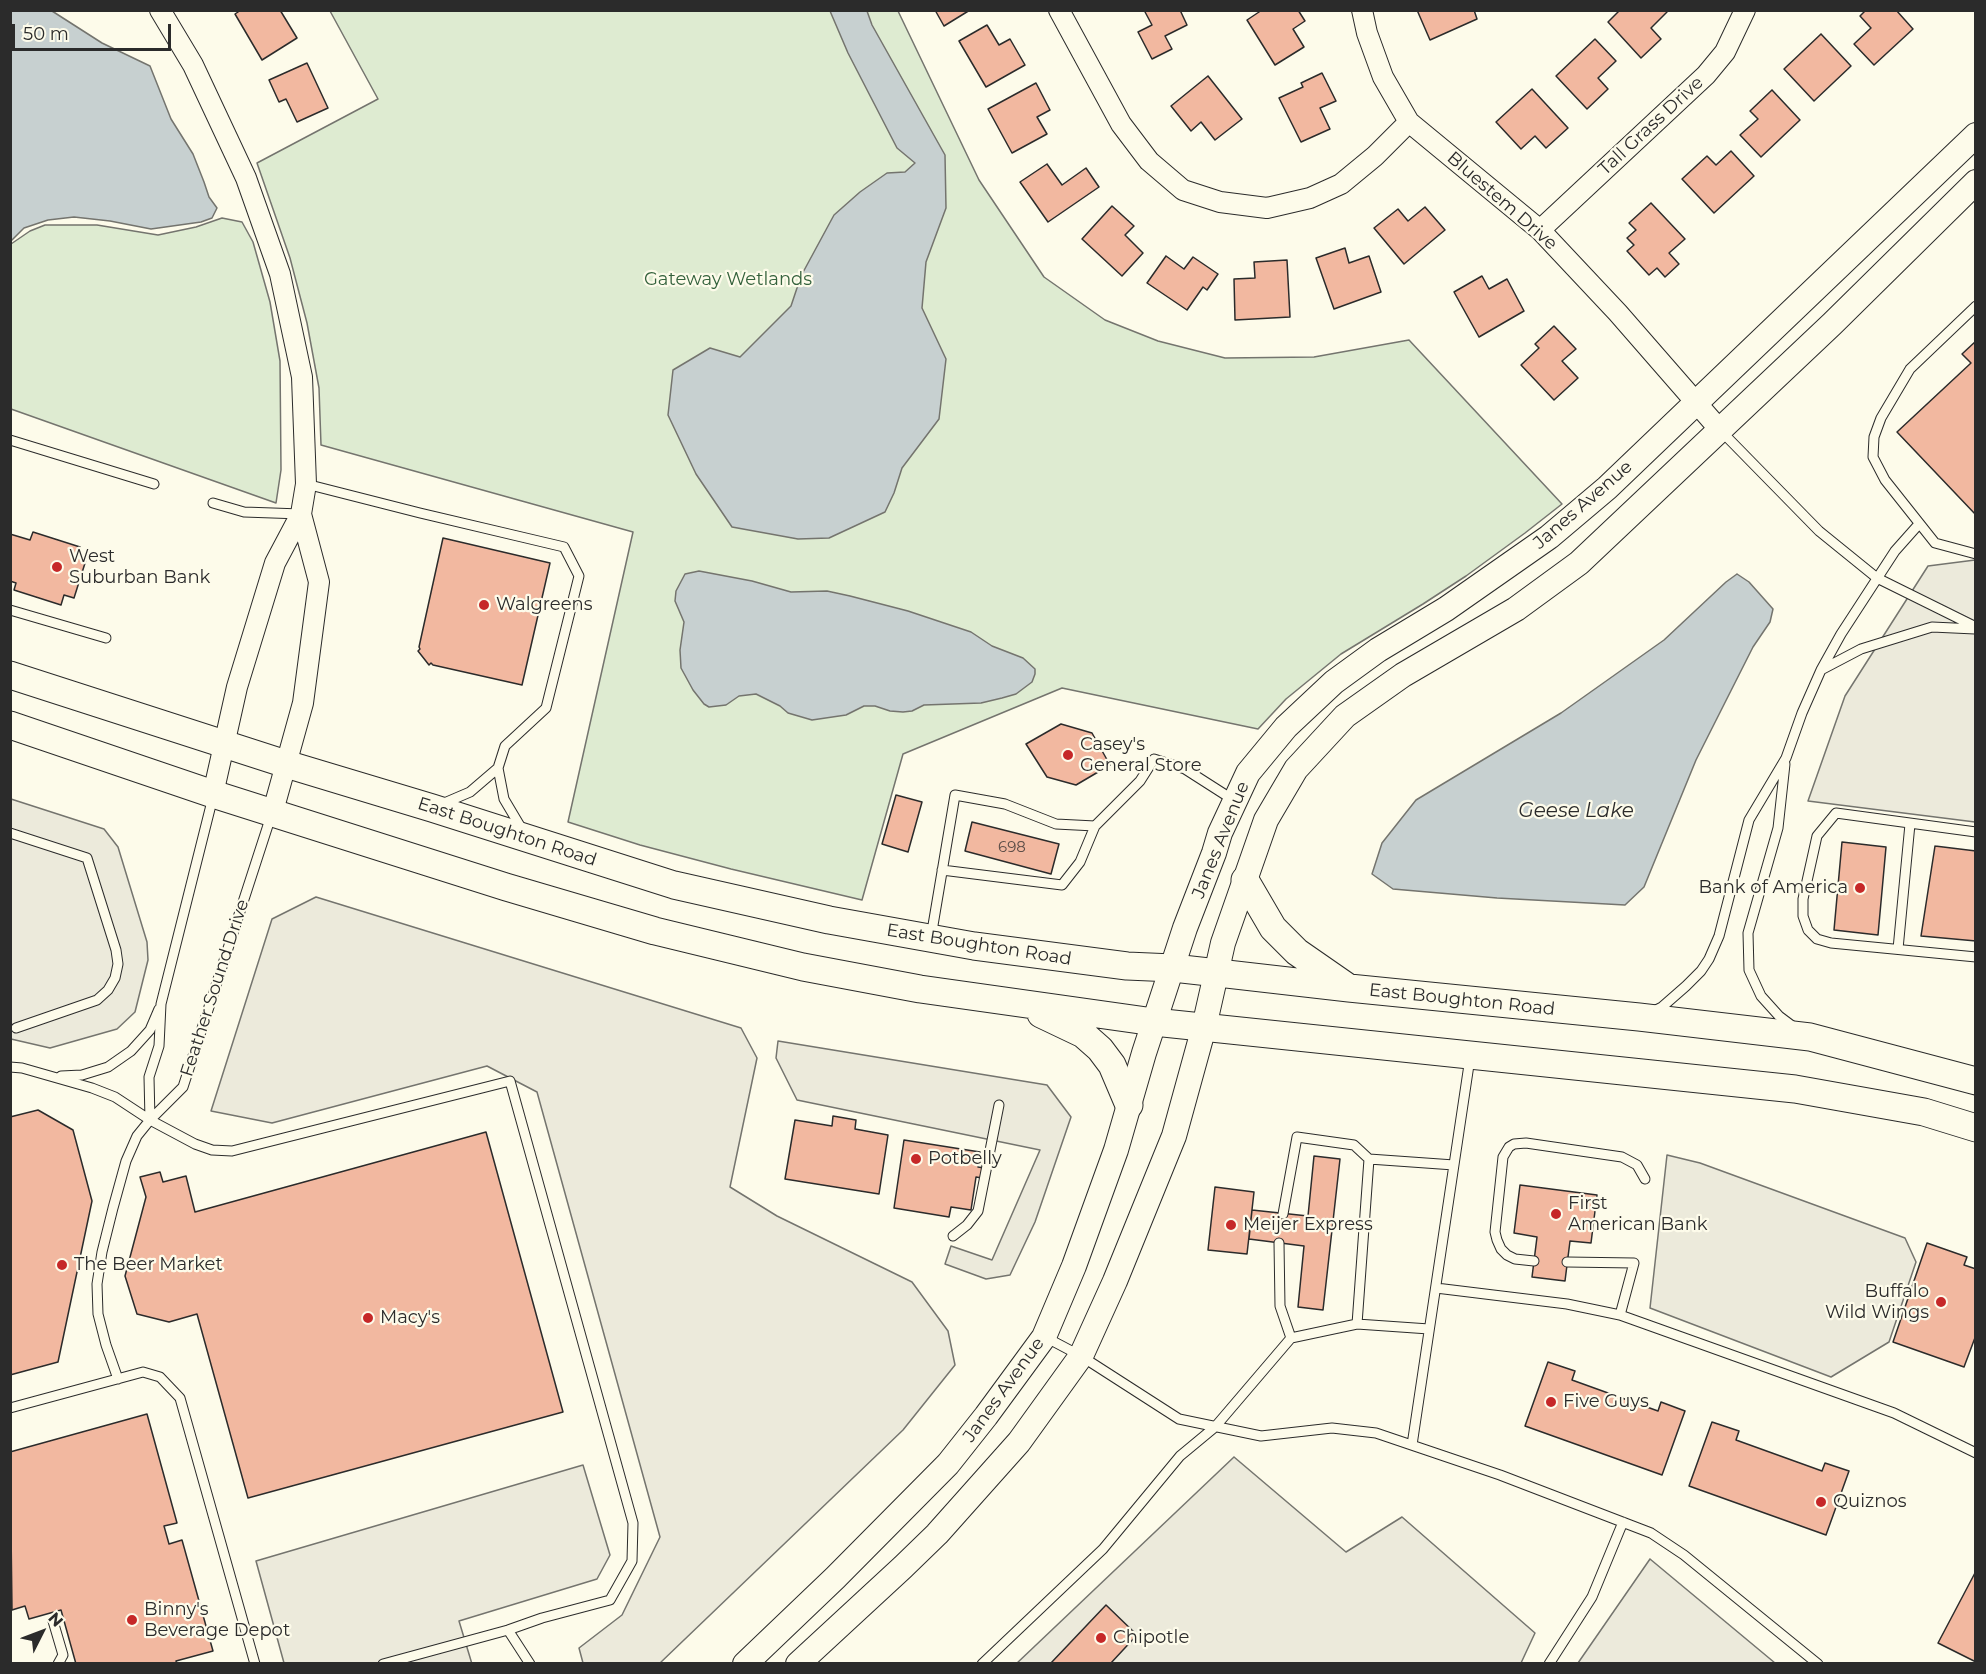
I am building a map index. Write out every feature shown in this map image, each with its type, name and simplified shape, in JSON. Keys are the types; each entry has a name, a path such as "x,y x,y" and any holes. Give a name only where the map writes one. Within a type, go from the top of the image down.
{"main road":[{"name":"East Boughton Road","path":"10,675 674,885 828,920 974,946 1127,966 1218,972 1810,1037 1976,1081"},
{"path":"10,725 213,794 506,887 655,931 803,967 920,989 1154,1022 1795,1089 1924,1112 1976,1128"},
{"path":"1245,880 1273,928 1296,952 1349,988"},
{"path":"1018,1004 1083,1034 1100,1048 1112,1065 1129,1105"}],"street":[{"name":"Feather Sound Drive","path":"160,10 193,65 246,178 280,274 302,377 306,484 301,514 275,563 237,687 213,794"},
{"path":"1059,10 1121,124 1149,161 1183,190 1220,201 1266,208 1310,198 1341,184 1375,156 1409,122"},
{"name":"Bluestem Drive","path":"1362,10 1367,33 1383,77 1409,122 1540,230 1618,313 1720,430"},
{"name":"Tall Grass Drive","path":"1540,230 1706,75 1725,52 1745,10"},
{"name":"Janes Avenue","path":"745,1664 835,1578 948,1464 1044,1337 1074,1266 1116,1150 1185,928 1220,833 1248,773 1286,727 1334,682 1378,650 1446,609 1549,537 1607,488 1976,135"},
{"name":"Janes Avenue","path":"798,1664 937,1534 1019,1442 1081,1356 1115,1281 1174,1136 1204,1028 1223,943 1266,820 1296,769 1344,716 1403,675 1516,609 1579,563 1832,324 1976,182"},
{"name":"Feather Sound Drive","path":"273,812 303,702 319,582 301,514"}],"lane":[{"path":"1976,306 1910,369 1881,418 1874,437 1873,457 1885,480 1935,543 1976,554"},
{"path":"1720,430 1819,531 1877,578 1976,628"},
{"path":"10,440 154,484"},
{"path":"306,484 564,547 579,576 546,708 505,746 498,768 504,799 527,838"},
{"path":"213,503 244,512 301,514"},
{"path":"1639,1017 1662,1007 1701,971 1709,959 1719,936 1749,820 1786,758 1821,670 1894,551 1919,524"},
{"path":"10,610 106,638"},
{"path":"1821,670 1861,649 1924,629 1932,627 1976,628"},
{"path":"1786,758 1778,828 1748,933 1749,970 1761,996 1779,1016 1810,1037"},
{"path":"942,870 1062,885 1080,862 1095,826 1140,781 1154,759 1185,769 1235,801"},
{"path":"432,808 470,792 498,768"},
{"name":"Feather Sound Drive","path":"150,1120 149,1077 159,1046 161,1004 213,794"},
{"path":"930,938 956,795 1005,804 1056,824 1095,826"},
{"name":"Feather Sound Drive","path":"150,1120 183,1087 273,812"},
{"path":"1976,832 1836,813 1817,836 1803,899 1803,916 1808,930 1817,939 1831,944 1976,957"},
{"path":"1898,949 1910,824"},
{"path":"10,833 87,858 116,950 118,964 115,978 108,990 97,1000 16,1028"},
{"path":"54,1076 82,1075 108,1067 131,1051 150,1030 161,1004"},
{"path":"1412,1445 1471,1055"},
{"path":"10,1066 92,1088 115,1097 150,1120 195,1144 212,1150 232,1151 510,1081 633,1523 632,1561 610,1600 383,1664"},
{"path":"953,1236 967,1225 978,1210 999,1105"},
{"path":"118,1378 98,1314 97,1284 102,1252 126,1161 137,1136 150,1120"},
{"path":"1283,1214 1297,1137 1354,1145 1369,1159 1454,1166"},
{"path":"1534,1261 1515,1259 1507,1255 1501,1249 1495,1232 1503,1157 1509,1147 1526,1143 1622,1157 1637,1165 1646,1179"},
{"path":"1357,1324 1369,1159"},
{"path":"1279,1243 1280,1306 1291,1338"},
{"path":"1567,1262 1634,1263 1620,1315"},
{"path":"1436,1288 1567,1304 1620,1315 1894,1413 1976,1453"},
{"path":"982,1664 1103,1549 1180,1456 1215,1427 1291,1338 1357,1324 1430,1329"},
{"path":"1044,1337 1081,1356 1179,1419 1261,1436 1332,1428 1376,1433 1500,1475 1651,1533 1684,1555 1818,1664"},
{"path":"10,1408 143,1372 160,1377 180,1398 255,1664"},
{"path":"1549,1664 1592,1597 1623,1522"},
{"path":"53,1621 63,1655 58,1664"},
{"path":"508,1630 530,1664"}],"green space":[{"name":"Gateway Wetlands","path":"330,11 898,11 979,180 1044,277 1105,320 1158,341 1225,358 1314,357 1409,340 1562,504 1466,576 1341,654 1286,699 1258,729 1062,688 903,754 862,900 640,845 568,822 633,532 321,445 319,388 307,323 290,258 257,163 378,99"},
{"path":"222,218 242,222 253,242 270,302 280,361 281,470 276,503 11,409 11,244 30,231 45,225 97,225 158,235 196,227"}],"shaded area":[{"path":"1975,560 1975,822 1808,801 1845,696 1928,566"},
{"path":"11,799 104,829 118,847 147,942 148,960 135,1012 117,1029 50,1048 11,1039"},
{"path":"316,897 741,1028 757,1058 730,1187 777,1216 912,1282 948,1331 955,1365 903,1430 660,1663 583,1663 579,1648 622,1615 660,1537 537,1092 487,1066 272,1123 211,1111 272,919"},
{"path":"778,1041 1047,1085 1071,1117 1035,1222 1010,1275 986,1279 945,1264 951,1246 992,1260 1040,1150 797,1100 776,1058"},
{"path":"1667,1155 1700,1163 1905,1238 1916,1262 1889,1342 1831,1377 1650,1308"},
{"path":"1234,1457 1346,1552 1402,1517 1535,1633 1521,1663 1016,1664"},
{"path":"583,1465 610,1555 597,1579 459,1621 472,1664 284,1663 256,1561"},
{"path":"1650,1559 1775,1663 1578,1663"}],"water":[{"path":"11,10 52,11 102,43 150,66 171,119 193,154 209,197 217,208 212,218 201,222 151,229 74,217 48,220 24,228 11,241"},
{"path":"830,11 867,11 872,25 945,155 946,208 926,262 922,308 946,359 939,419 902,468 885,512 829,538 798,539 732,527 696,474 668,415 673,370 710,348 740,357 791,306 801,276 834,215 860,192 887,173 905,172 915,163 897,148 848,53"},
{"path":"699,571 752,581 791,592 827,591 908,611 971,632 992,646 1023,658 1035,669 1035,674 1032,682 1016,694 981,703 924,705 912,711 903,712 864,706 846,715 812,720 788,713 780,706 756,694 739,696 726,705 709,707 693,690 681,668 680,650 684,622 675,601 676,591 685,574"},
{"name":"Geese Lake","path":"1737,574 1749,582 1773,609 1770,622 1753,647 1696,760 1644,887 1625,905 1497,898 1393,889 1372,874 1382,843 1416,800 1561,713 1664,640"}],"building":[{"path":"241,10 280,10 297,38 262,60 235,14"},
{"path":"935,10 970,10 944,26"},
{"path":"1144,10 1180,10 1187,25 1165,36 1172,49 1152,59 1138,32 1152,25"},
{"path":"1262,10 1298,10 1305,21 1293,29 1304,47 1275,65 1247,20"},
{"path":"1417,10 1474,10 1477,19 1430,40"},
{"path":"1620,10 1665,10 1667,12 1651,28 1661,39 1641,58 1608,22"},
{"path":"1866,10 1896,10 1913,29 1874,65 1854,44 1871,28 1860,16"},
{"path":"987,25 999,45 1010,39 1025,65 986,87 959,41"},
{"path":"1821,34 1851,66 1814,101 1784,69"},
{"path":"1595,39 1616,61 1598,78 1608,89 1587,109 1556,76"},
{"path":"307,63 328,108 297,122 286,99 279,102 269,80"},
{"path":"1322,73 1336,101 1320,108 1330,129 1301,142 1279,98 1303,87 1301,83"},
{"path":"1208,76 1242,119 1215,140 1201,122 1191,131 1171,106"},
{"path":"1036,83 1050,110 1037,117 1047,134 1012,153 988,109"},
{"path":"1532,89 1568,128 1546,148 1535,136 1521,149 1496,122"},
{"path":"1772,90 1800,120 1761,157 1740,135 1758,119 1750,111"},
{"path":"1731,151 1754,176 1714,213 1682,179 1707,156 1716,165"},
{"path":"1047,164 1062,185 1086,168 1099,187 1048,222 1020,182"},
{"path":"1651,203 1685,239 1669,253 1679,264 1665,277 1657,268 1649,275 1627,251 1634,245 1627,238 1636,230 1629,223"},
{"path":"1112,206 1134,226 1125,235 1143,253 1122,276 1082,239"},
{"path":"1425,207 1445,230 1404,264 1374,228 1398,209 1408,221"},
{"path":"1345,248 1349,263 1369,256 1381,292 1334,309 1316,258"},
{"path":"1166,256 1184,269 1193,257 1218,274 1207,290 1203,287 1187,310 1147,283"},
{"path":"1287,260 1290,317 1235,320 1234,279 1255,278 1254,262"},
{"path":"1482,276 1489,289 1507,279 1524,311 1479,337 1454,292"},
{"path":"1554,326 1576,349 1562,361 1578,378 1554,400 1521,365 1539,348 1535,344"},
{"path":"1976,341 1976,515 1897,432 1971,363 1962,354"},
{"path":"33,532 80,547 77,557 86,560 74,598 64,595 61,605 14,590 16,583 10,581 10,534 30,540"},
{"name":"Walgreens","path":"443,538 550,563 522,685 431,663 429,665 418,651"},
{"name":"Casey's General Store","path":"1061,724 1092,733 1110,765 1076,785 1047,777 1026,744"},
{"path":"896,795 922,802 908,852 882,844"},
{"path":"972,822 1059,844 1051,874 965,851"},
{"name":"Bank of America","path":"1842,842 1886,847 1878,935 1834,930"},
{"path":"1935,846 1976,851 1976,941 1921,936"},
{"path":"38,1110 73,1130 92,1201 58,1362 10,1375 10,1117"},
{"path":"833,1116 856,1120 855,1129 888,1135 879,1194 785,1179 795,1120 832,1126"},
{"name":"Macy's","path":"486,1132 563,1412 248,1498 197,1314 169,1322 137,1314 125,1276 146,1197 140,1177 160,1172 163,1182 186,1176 195,1212"},
{"path":"904,1140 980,1152 978,1167 984,1168 982,1178 976,1177 971,1210 951,1207 949,1217 894,1208"},
{"path":"1314,1156 1340,1159 1323,1310 1298,1307 1304,1246 1249,1239 1252,1210 1308,1216"},
{"name":"First American Bank","path":"1520,1185 1597,1195 1591,1243 1570,1241 1565,1281 1532,1277 1537,1237 1514,1233"},
{"name":"Meijer Express","path":"1215,1187 1254,1192 1247,1254 1208,1250"},
{"name":"Buffalo Wild Wings","path":"1927,1243 1967,1257 1964,1265 1976,1269 1976,1335 1964,1367 1893,1342"},
{"path":"1548,1362 1575,1371 1572,1380 1658,1411 1661,1402 1685,1411 1662,1475 1525,1426"},
{"path":"147,1414 177,1523 164,1526 169,1544 182,1540 213,1651 176,1661 177,1664 76,1664 61,1610 29,1619 25,1606 12,1610 10,1452"},
{"path":"1712,1422 1739,1431 1736,1440 1822,1471 1825,1463 1849,1471 1826,1535 1689,1486"},
{"path":"1976,1571 1976,1662 1938,1643"},
{"path":"1106,1605 1137,1635 1110,1664 1050,1664"}],"place":[{"name":"West Suburban Bank","path":"57,567"},
{"name":"Walgreens","path":"484,605"},
{"name":"Casey's General Store","path":"1068,755"},
{"name":"Bank of America","path":"1860,888"},
{"name":"Potbelly","path":"916,1159"},
{"name":"First American Bank","path":"1556,1214"},
{"name":"Meijer Express","path":"1231,1225"},
{"name":"The Beer Market","path":"62,1265"},
{"name":"Buffalo Wild Wings","path":"1941,1302"},
{"name":"Macy's","path":"368,1318"},
{"name":"Five Guys","path":"1551,1402"},
{"name":"Quiznos","path":"1821,1502"},
{"name":"Binny's Beverage Depot","path":"132,1620"},
{"name":"Chipotle","path":"1101,1638"}]}
